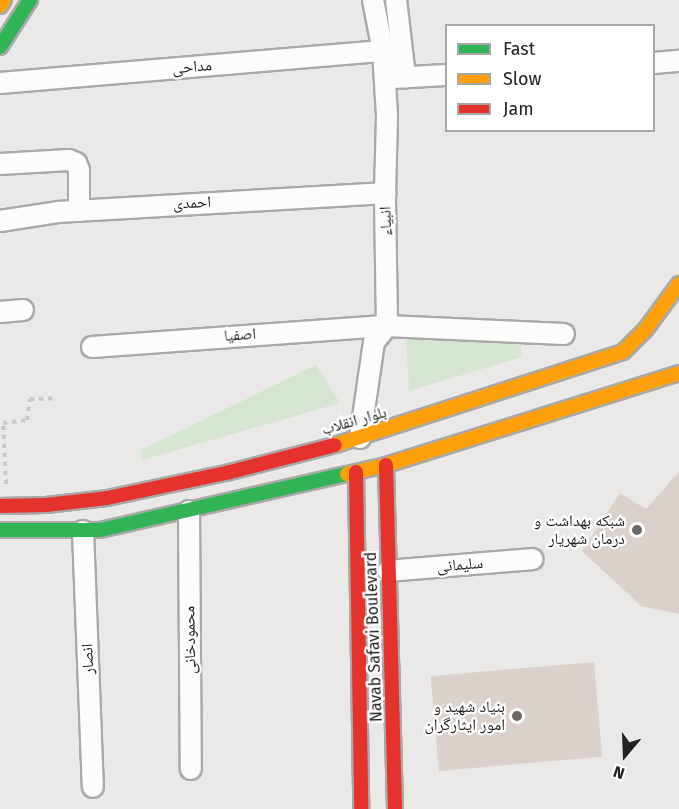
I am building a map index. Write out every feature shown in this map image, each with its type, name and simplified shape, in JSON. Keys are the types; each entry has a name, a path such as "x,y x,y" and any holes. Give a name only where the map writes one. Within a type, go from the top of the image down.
{"main road":[{"path":"0,6 4,0"},
{"path":"0,46 30,0"},
{"name":"بلوار انقلاب","path":"3,506 46,505 116,496 230,472 360,438 623,352 646,328 678,287"},
{"path":"0,530 84,531 189,511 386,465 679,373"},
{"name":"Navab Safavi Boulevard","path":"361,809 374,614 388,571 386,465"},
{"name":"Navab Safavi Boulevard","path":"356,472 395,809"}],"street":[{"name":"انبیاء","path":"373,0 384,51 387,115 385,193 387,326"},
{"path":"396,0 405,77"},
{"name":"مداحی","path":"0,83 384,51"},
{"path":"655,63 679,61"},
{"path":"384,78 445,75"},
{"path":"0,164 69,160 76,163 79,170 79,211"},
{"name":"احمدی","path":"0,221 79,211 385,193"},
{"path":"0,312 22,310"},
{"path":"360,438 374,342 387,326"},
{"name":"اصفیا","path":"92,347 387,326 564,334"},
{"name":"محمودخانی","path":"189,511 191,769"},
{"name":"انصار","path":"84,531 93,787"},
{"name":"سلیمانی","path":"388,571 532,559"}],"path":[{"path":"3,506 3,423 27,420 30,399 54,398"}],"green space":[{"path":"406,335 520,337 522,357 409,391"},
{"path":"316,365 340,403 143,460 141,450"}],"building":[{"name":"شبکه بهداشت و درمان شهریار","path":"679,472 679,614 641,606 582,551 620,493 646,509"},
{"name":"بنیاد شهید و امور ایثارگران","path":"594,662 602,757 439,771 431,676"}],"traffic: fast":[{"path":"0,47 30,0"},
{"path":"0,530 100,530 347,474"}],"traffic: slow":[{"path":"0,6 4,0"},
{"path":"335,445 623,352 646,329 679,284"},
{"path":"347,474 386,465 679,373"}],"traffic: jam":[{"path":"0,506 46,505 107,498 230,472 335,445"},
{"path":"386,465 395,809"},
{"path":"356,472 361,809"}],"place":[{"name":"شبکه بهداشت و درمان شهریار","path":"637,530"},
{"name":"بنیاد شهید و امور ایثارگران","path":"517,716"}]}
